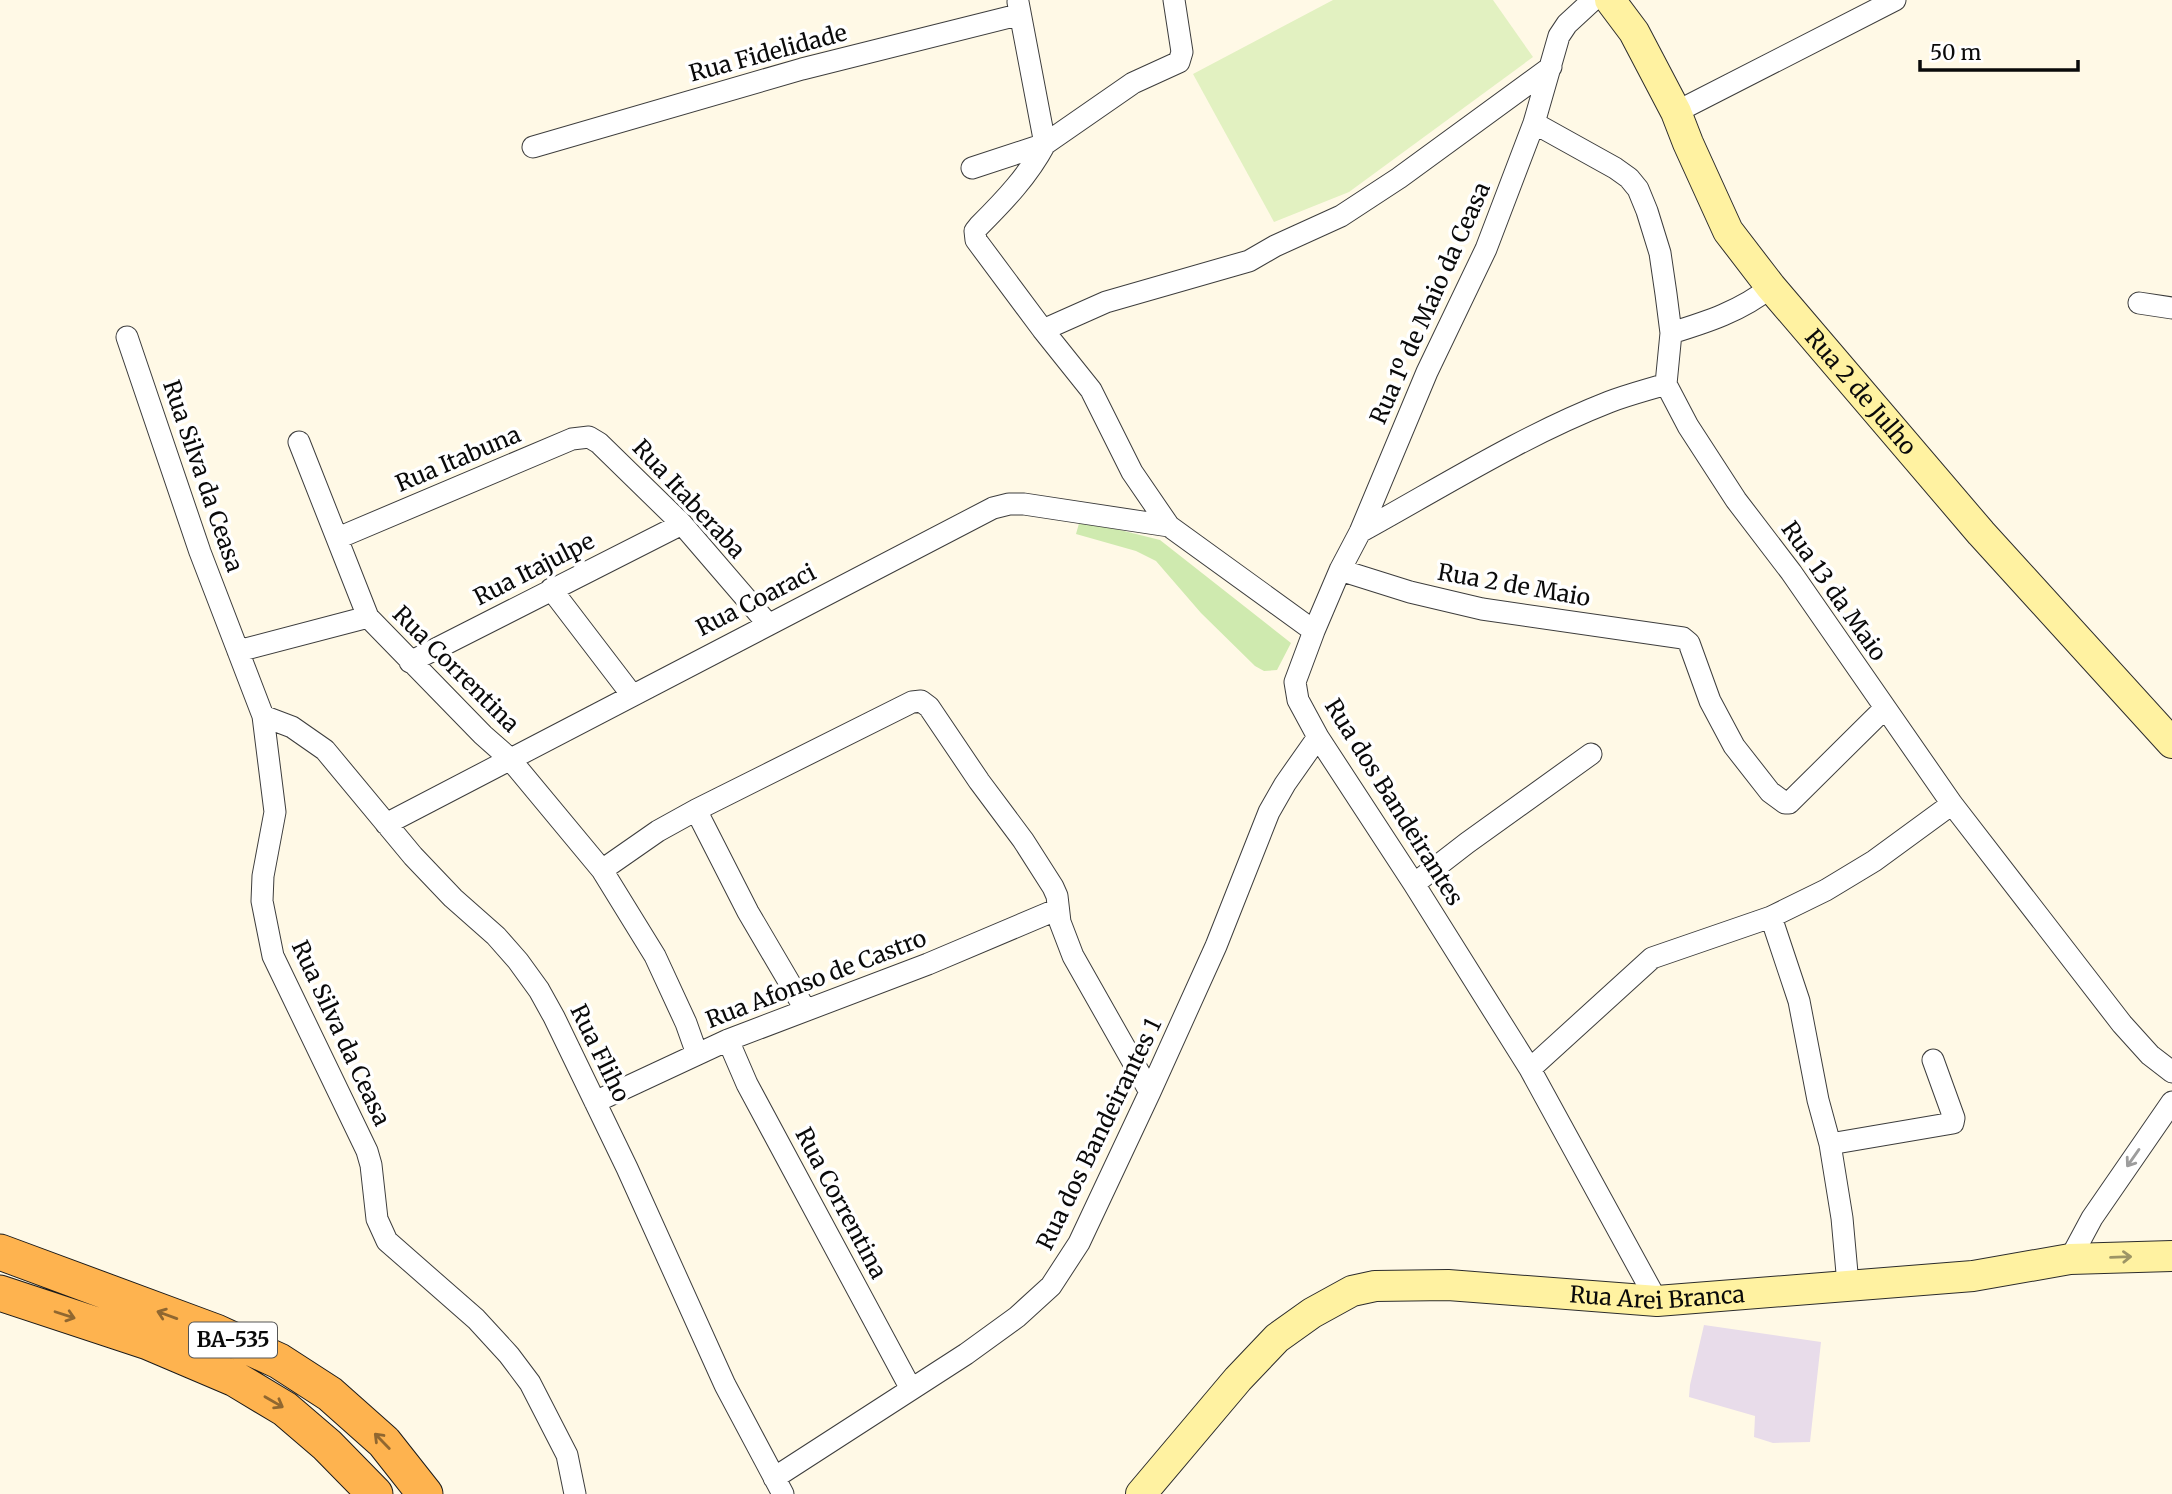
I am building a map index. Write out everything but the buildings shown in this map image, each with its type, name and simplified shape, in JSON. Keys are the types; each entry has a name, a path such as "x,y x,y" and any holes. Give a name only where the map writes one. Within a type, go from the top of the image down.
{"highway":[{"name":"BA-535","path":"0,1252 216,1332 279,1361 330,1394 384,1442 425,1494"},
{"path":"0,1293 148,1342 235,1379 285,1409 327,1445 375,1494"}],"main road":[{"name":"Rua 2 de Julho","path":"1610,0 1634,32 1676,112 1728,230 1771,287 1981,533 2168,732"},
{"name":"Rua Arei Branca","path":"1141,1494 1238,1379 1277,1338 1312,1313 1352,1291 1375,1286 1448,1284 1657,1301 1973,1276 2070,1259 2172,1256"}],"street":[{"path":"972,168 1045,144 1133,83 1175,65 1182,52 1174,0"},
{"name":"Rua 1º de Maio da Ceasa","path":"1314,631 1360,531 1427,372 1486,249 1534,123 1559,36 1567,24 1593,0"},
{"path":"1676,112 1895,0"},
{"path":"1018,7 1045,144 1019,183 975,231 978,244 1091,390 1132,472 1169,526 1314,631"},
{"name":"Rua Fidelidade","path":"533,147 1018,7"},
{"path":"1043,330 1106,302 1249,261 1341,216 1399,178 1550,67"},
{"path":"1360,531 1462,474 1544,433 1609,402 1666,384 1671,333 1660,253 1638,189 1615,167 1534,123"},
{"path":"1671,333 1726,315 1753,302 1771,287"},
{"path":"2139,303 2172,308"},
{"name":"Rua Silva da Ceasa","path":"127,337 200,552 263,716 275,812 263,876 262,901 273,956 367,1151 377,1219 387,1241 476,1319 509,1354 530,1383 567,1455 575,1494"},
{"name":"Rua 13 da Maio","path":"1666,384 1688,426 1736,500 1791,572 1952,804 2122,1024 2150,1055 2172,1072"},
{"name":"Rua Itabuna","path":"338,538 572,439 589,437 599,443"},
{"name":"Rua Correntina","path":"299,442 368,617 410,662 509,758 602,870 655,956 686,1023 697,1054"},
{"name":"Rua Itaberaba","path":"599,443 682,524 768,624"},
{"name":"Rua Coaraci","path":"386,824 993,508 1024,504 1169,526"},
{"name":"Rua Itajulpe","path":"410,662 682,524"},
{"name":"Rua 2 de Maio","path":"1340,570 1410,592 1482,609 1683,638 1689,643 1710,701 1734,747 1770,792 1782,802 1789,803 1884,709"},
{"path":"551,589 632,695"},
{"path":"238,651 368,617"},
{"name":"Rua dos Bandeirantes","path":"1314,631 1295,682 1298,700 1318,737 1530,1069 1657,1301"},
{"path":"602,870 658,831 695,810 912,702 921,701 929,707 1023,840 1052,887 1057,896 1065,938 1073,956 1150,1092"},
{"name":"Rua Fliho","path":"263,716 292,727 317,743 453,898 496,936 518,961 549,1008 596,1102 725,1385 778,1486"},
{"name":"Rua dos Bandeirantes 1","path":"778,1486 911,1389 1017,1317 1051,1286 1079,1242 1150,1092 1216,946 1269,812 1318,737"},
{"path":"1414,884 1466,843 1591,754"},
{"path":"1530,1069 1652,958 1771,917 1826,890 1874,861 1952,804"},
{"path":"695,810 748,912 805,1009"},
{"name":"Rua Afonso de Castro","path":"596,1102 729,1040 928,964 1058,909"},
{"path":"1771,917 1799,1001 1818,1100 1830,1144 1842,1218 1848,1284"},
{"name":"Rua Correntina","path":"729,1040 747,1084 911,1389"},
{"path":"1830,1144 1953,1123 1954,1118 1933,1060"},
{"path":"2070,1259 2092,1218 2172,1102"}],"shaded area":[{"path":"1704,1325 1821,1342 1810,1442 1773,1443 1754,1437 1755,1416 1689,1397"}],"green space":[{"path":"1333,0 1493,0 1533,57 1349,192 1274,222 1193,74"},
{"path":"1080,520 1160,540 1291,643 1277,670 1264,671 1255,666 1201,613 1156,561 1136,551 1076,534"}]}
